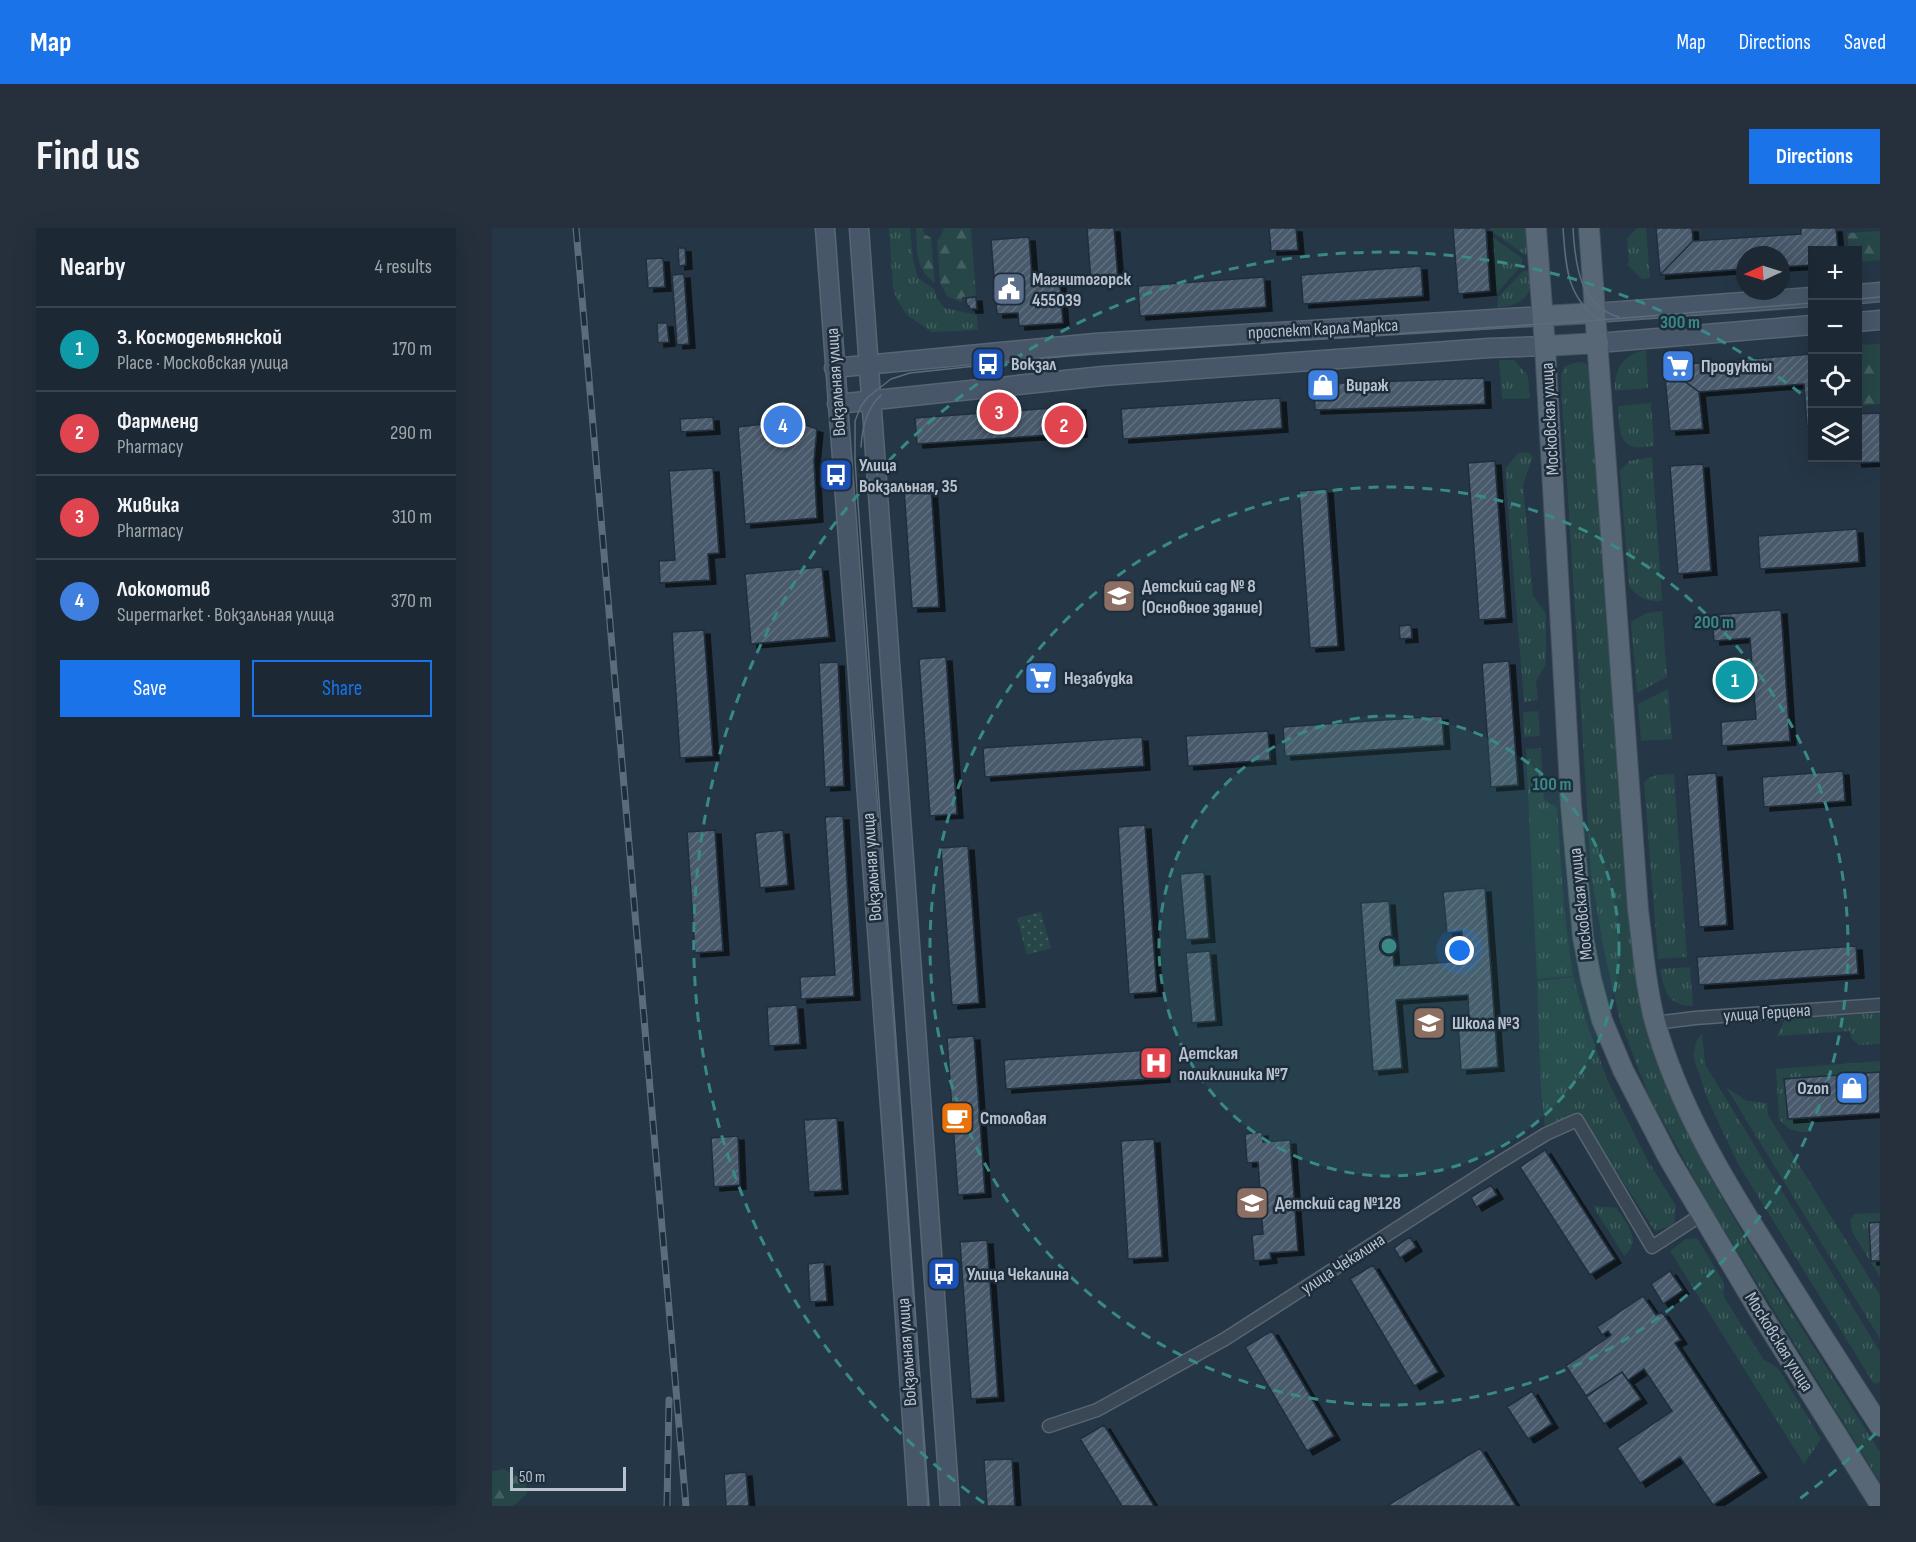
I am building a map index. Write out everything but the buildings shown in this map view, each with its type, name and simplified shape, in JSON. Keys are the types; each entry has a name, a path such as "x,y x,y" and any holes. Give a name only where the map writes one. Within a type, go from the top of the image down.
{"main road":[{"name":"Вокзальная улица","path":"825,228 918,1506"},
{"name":"Вокзальная улица","path":"859,228 950,1506"},
{"name":"Московская улица","path":"1536,228 1571,794 1583,937 1602,1020 1643,1112 1701,1215 1880,1504"},
{"path":"1589,228 1638,910 1648,992 1655,1023 1683,1098 1726,1184 1880,1426"},
{"path":"1862,294 1880,292"},
{"name":"проспект Карла Маркса","path":"834,368 1095,343 1594,313 1808,297"},
{"path":"1862,322 1880,320"},
{"name":"проспект Карла Маркса","path":"837,404 1103,376 1489,348 1598,343 1808,326"},
{"name":"проспект Карла Маркса","path":"874,436 886,411 909,396"}],"street":[{"name":"улица Герцена","path":"1655,1023 1880,1005"},
{"name":"улица Чекалина","path":"1049,1426 1097,1410 1225,1339 1497,1164 1546,1134 1577,1120 1652,1247 1701,1215"}],"green space":[{"path":"889,228 910,228 913,260 918,278 934,289 937,299 945,308 977,315 978,330 932,332 908,316 897,300 893,288"},
{"path":"916,228 923,228 924,234 931,238 935,283 928,278 920,266"},
{"path":"944,228 971,228 976,296 962,297 962,303 947,296 940,283 937,240"},
{"path":"1490,228 1530,228 1532,255 1525,255"},
{"path":"1637,228 1646,228 1650,278 1642,279 1627,264 1629,262 1627,239"},
{"path":"1880,231 1880,260 1862,262 1862,246 1849,246 1847,233"},
{"path":"1491,236 1522,258 1522,265 1496,294"},
{"path":"1533,269 1531,286 1525,298 1506,307 1497,308 1498,297 1523,271"},
{"path":"1880,344 1880,404 1862,406 1862,345"},
{"path":"1646,350 1648,388 1615,391 1616,376 1622,363 1626,358"},
{"path":"1499,360 1514,360 1528,376 1530,398 1502,399"},
{"path":"1583,362 1589,366 1592,373 1628,913 1648,1030 1669,1091 1696,1150 1761,1263 1880,1452 1880,1482 1710,1207 1649,1096 1620,1021 1604,950 1591,874 1562,401 1561,376 1564,367"},
{"path":"1651,403 1654,446 1629,445 1620,430 1618,406"},
{"path":"1528,452 1533,457 1523,484 1533,596 1546,613 1546,664 1536,681 1538,700 1524,702 1505,469 1518,453"},
{"path":"1652,457 1662,601 1643,598 1629,586 1620,471 1629,461"},
{"path":"1662,611 1667,677 1637,693 1631,622 1646,613"},
{"path":"1668,689 1672,739 1641,741 1638,704"},
{"path":"1538,711 1540,736 1524,737 1523,712"},
{"path":"1541,748 1544,800 1557,807 1564,908 1573,976 1537,979 1526,749"},
{"path":"1674,774 1687,957 1658,959 1644,783 1654,776"},
{"path":"1041,912 1051,948 1027,955 1017,918"},
{"path":"1690,967 1693,1006 1672,1000 1665,990 1660,969"},
{"path":"1573,977 1608,1081 1648,1161 1676,1206 1674,1225 1655,1231 1577,1111 1545,1128 1541,1089 1537,981"},
{"path":"1880,1013 1880,1044 1859,1045 1851,1038 1850,1031 1777,1036 1785,1019"},
{"path":"1702,1033 1705,1064 1880,1352 1880,1382 1874,1384 1738,1164 1708,1100 1693,1056 1696,1042"},
{"path":"1880,1061 1880,1072 1785,1079 1788,1119 1811,1117 1812,1132 1793,1130 1779,1119 1776,1069"},
{"path":"1726,1087 1747,1101 1767,1103 1768,1115 1880,1295 1880,1339"},
{"path":"1593,1206 1617,1208 1625,1220 1633,1238 1630,1250 1624,1256"},
{"path":"1880,1213 1880,1222 1869,1223 1871,1261 1880,1261 1880,1277 1852,1232 1850,1220 1854,1214"},
{"path":"1697,1238 1723,1281 1724,1297 1763,1359 1778,1368 1821,1439 1804,1464 1670,1251 1686,1239"},
{"path":"504,1469 525,1480 527,1494 513,1506 492,1506 492,1471"}],"tram line":[{"path":"1563,228 1567,268 1574,291 1580,301 1600,320"},
{"path":"1573,228 1578,269 1587,293 1595,303 1619,317"},
{"path":"1862,299 1880,297"},
{"path":"929,1506 855,461 855,421 861,406 868,397 891,379 910,373 1068,356 1600,320 1808,303"},
{"path":"861,447 866,419 872,406 881,395"}],"railway":[{"path":"576,228 686,1506"},
{"path":"667,1506 669,1400"}],"place":[{"name":"Магнитогорск 455039","path":"1009,289"},
{"name":"Вокзал","path":"988,364"},
{"name":"Продукты","path":"1678,366"},
{"name":"Вираж","path":"1323,385"},
{"name":"Живика","path":"999,412"},
{"name":"Локомотив","path":"783,425"},
{"name":"Фармленд","path":"1064,425"},
{"name":"Улица Вокзальная, 35","path":"836,475"},
{"name":"Детский сад № 8 (Основное здание)","path":"1119,596"},
{"name":"Незабудка","path":"1041,678"},
{"name":"З. Космодемьянской","path":"1735,680"},
{"name":"Школа №3","path":"1429,1023"},
{"name":"Детская поликлиника №7","path":"1156,1063"},
{"name":"Ozon","path":"1852,1088"},
{"name":"Столовая","path":"957,1118"},
{"name":"Детский сад №128","path":"1252,1203"},
{"name":"Улица Чекалина","path":"944,1274"}]}
